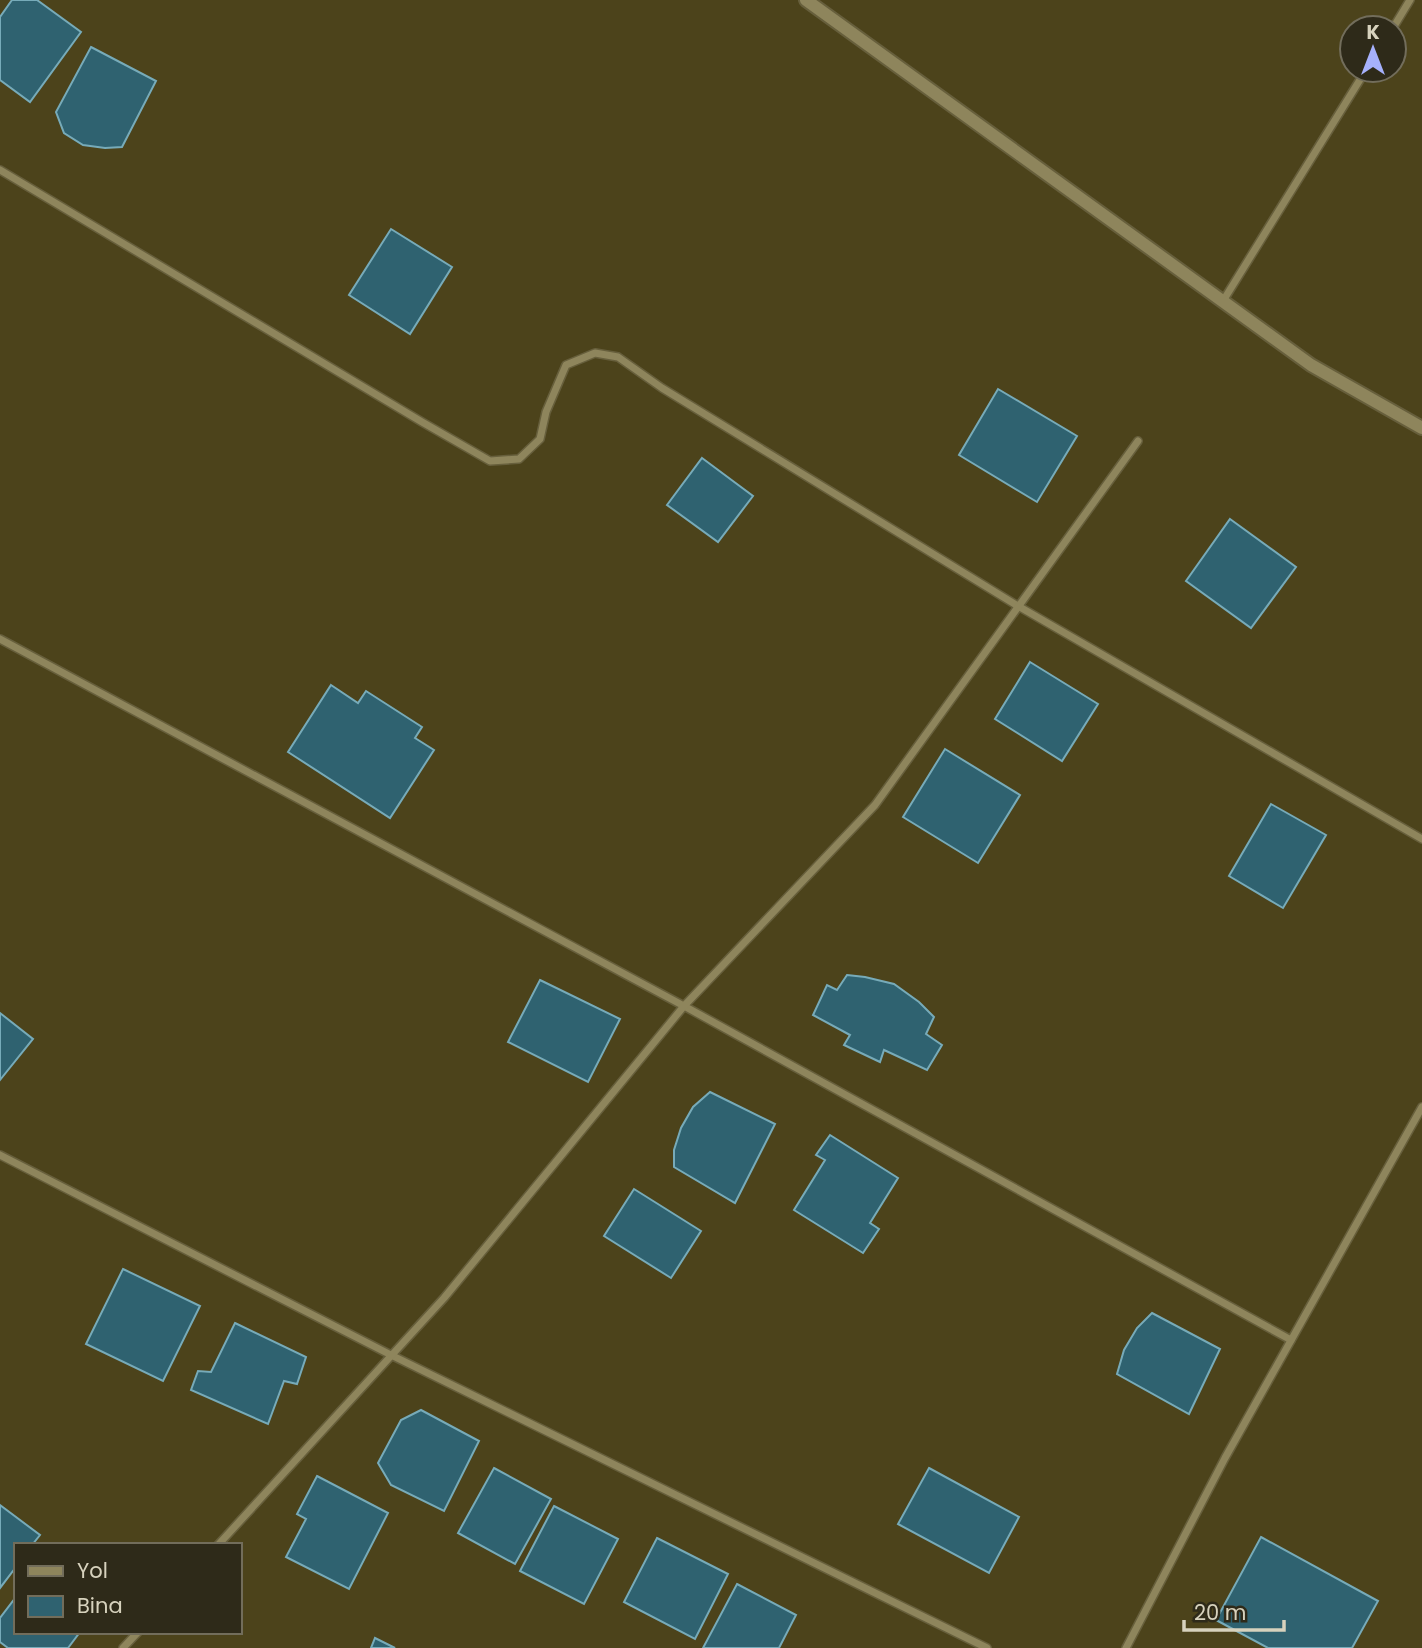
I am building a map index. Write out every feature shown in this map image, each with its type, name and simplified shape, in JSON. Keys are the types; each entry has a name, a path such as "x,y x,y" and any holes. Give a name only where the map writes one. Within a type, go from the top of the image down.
{"street":[{"path":"806,0 1311,365 1422,428"},
{"path":"1223,301 1358,84"},
{"path":"0,170 490,461 519,459 540,439 546,412 566,365 595,353 618,357 662,388 1018,606 1422,839"},
{"path":"220,1543 444,1298 684,1006 875,805 1138,441"},
{"path":"0,639 684,1006 1291,1340"},
{"path":"1126,1648 1225,1458 1422,1107"},
{"path":"0,1155 391,1355 987,1648"},
{"path":"123,1648 136,1634"}],"building":[{"path":"12,0 37,0 81,32 30,102 0,80 0,17"},
{"path":"91,47 156,81 122,147 83,145 64,133 56,112"},
{"path":"391,229 452,267 410,334 349,295"},
{"path":"998,389 1077,436 1037,502 959,455"},
{"path":"702,458 753,496 718,542 667,505"},
{"path":"1230,519 1296,567 1251,628 1186,581"},
{"path":"1030,662 1098,704 1062,761 995,719"},
{"path":"331,685 358,703 366,691 422,727 415,738 434,750 390,818 288,752"},
{"path":"945,749 1020,795 978,863 903,817"},
{"path":"1271,804 1326,835 1283,908 1229,876"},
{"path":"847,975 894,984 934,1017 926,1034 942,1045 927,1070 884,1050 880,1062 844,1045 850,1035 813,1015 827,985 837,990"},
{"path":"540,980 620,1019 588,1082 508,1042"},
{"path":"0,1013 33,1039 0,1080"},
{"path":"710,1092 775,1124 735,1203 674,1167 674,1150 681,1128 693,1107"},
{"path":"830,1135 898,1178 870,1223 879,1229 863,1253 794,1210 825,1160 816,1155"},
{"path":"634,1189 701,1231 671,1278 604,1236"},
{"path":"123,1269 200,1306 163,1381 86,1344"},
{"path":"1152,1313 1220,1349 1189,1414 1117,1374 1124,1350 1137,1328"},
{"path":"235,1323 306,1357 297,1384 284,1381 268,1424 191,1390 198,1371 211,1372"},
{"path":"421,1410 479,1441 444,1511 391,1485 378,1463 401,1420"},
{"path":"494,1468 551,1499 515,1564 458,1533"},
{"path":"929,1468 1019,1517 989,1573 898,1524"},
{"path":"317,1476 388,1513 349,1589 286,1557 306,1519 297,1514"},
{"path":"0,1505 40,1535 34,1543 14,1543 14,1570 0,1588"},
{"path":"554,1506 618,1539 584,1604 520,1571"},
{"path":"1261,1537 1378,1601 1352,1648 1268,1648 1216,1620"},
{"path":"657,1538 728,1574 695,1639 624,1602"},
{"path":"737,1584 796,1615 779,1648 703,1648"},
{"path":"14,1600 14,1634 78,1634 68,1648 8,1648 0,1642 0,1618"},
{"path":"375,1638 395,1648 371,1648"}]}
